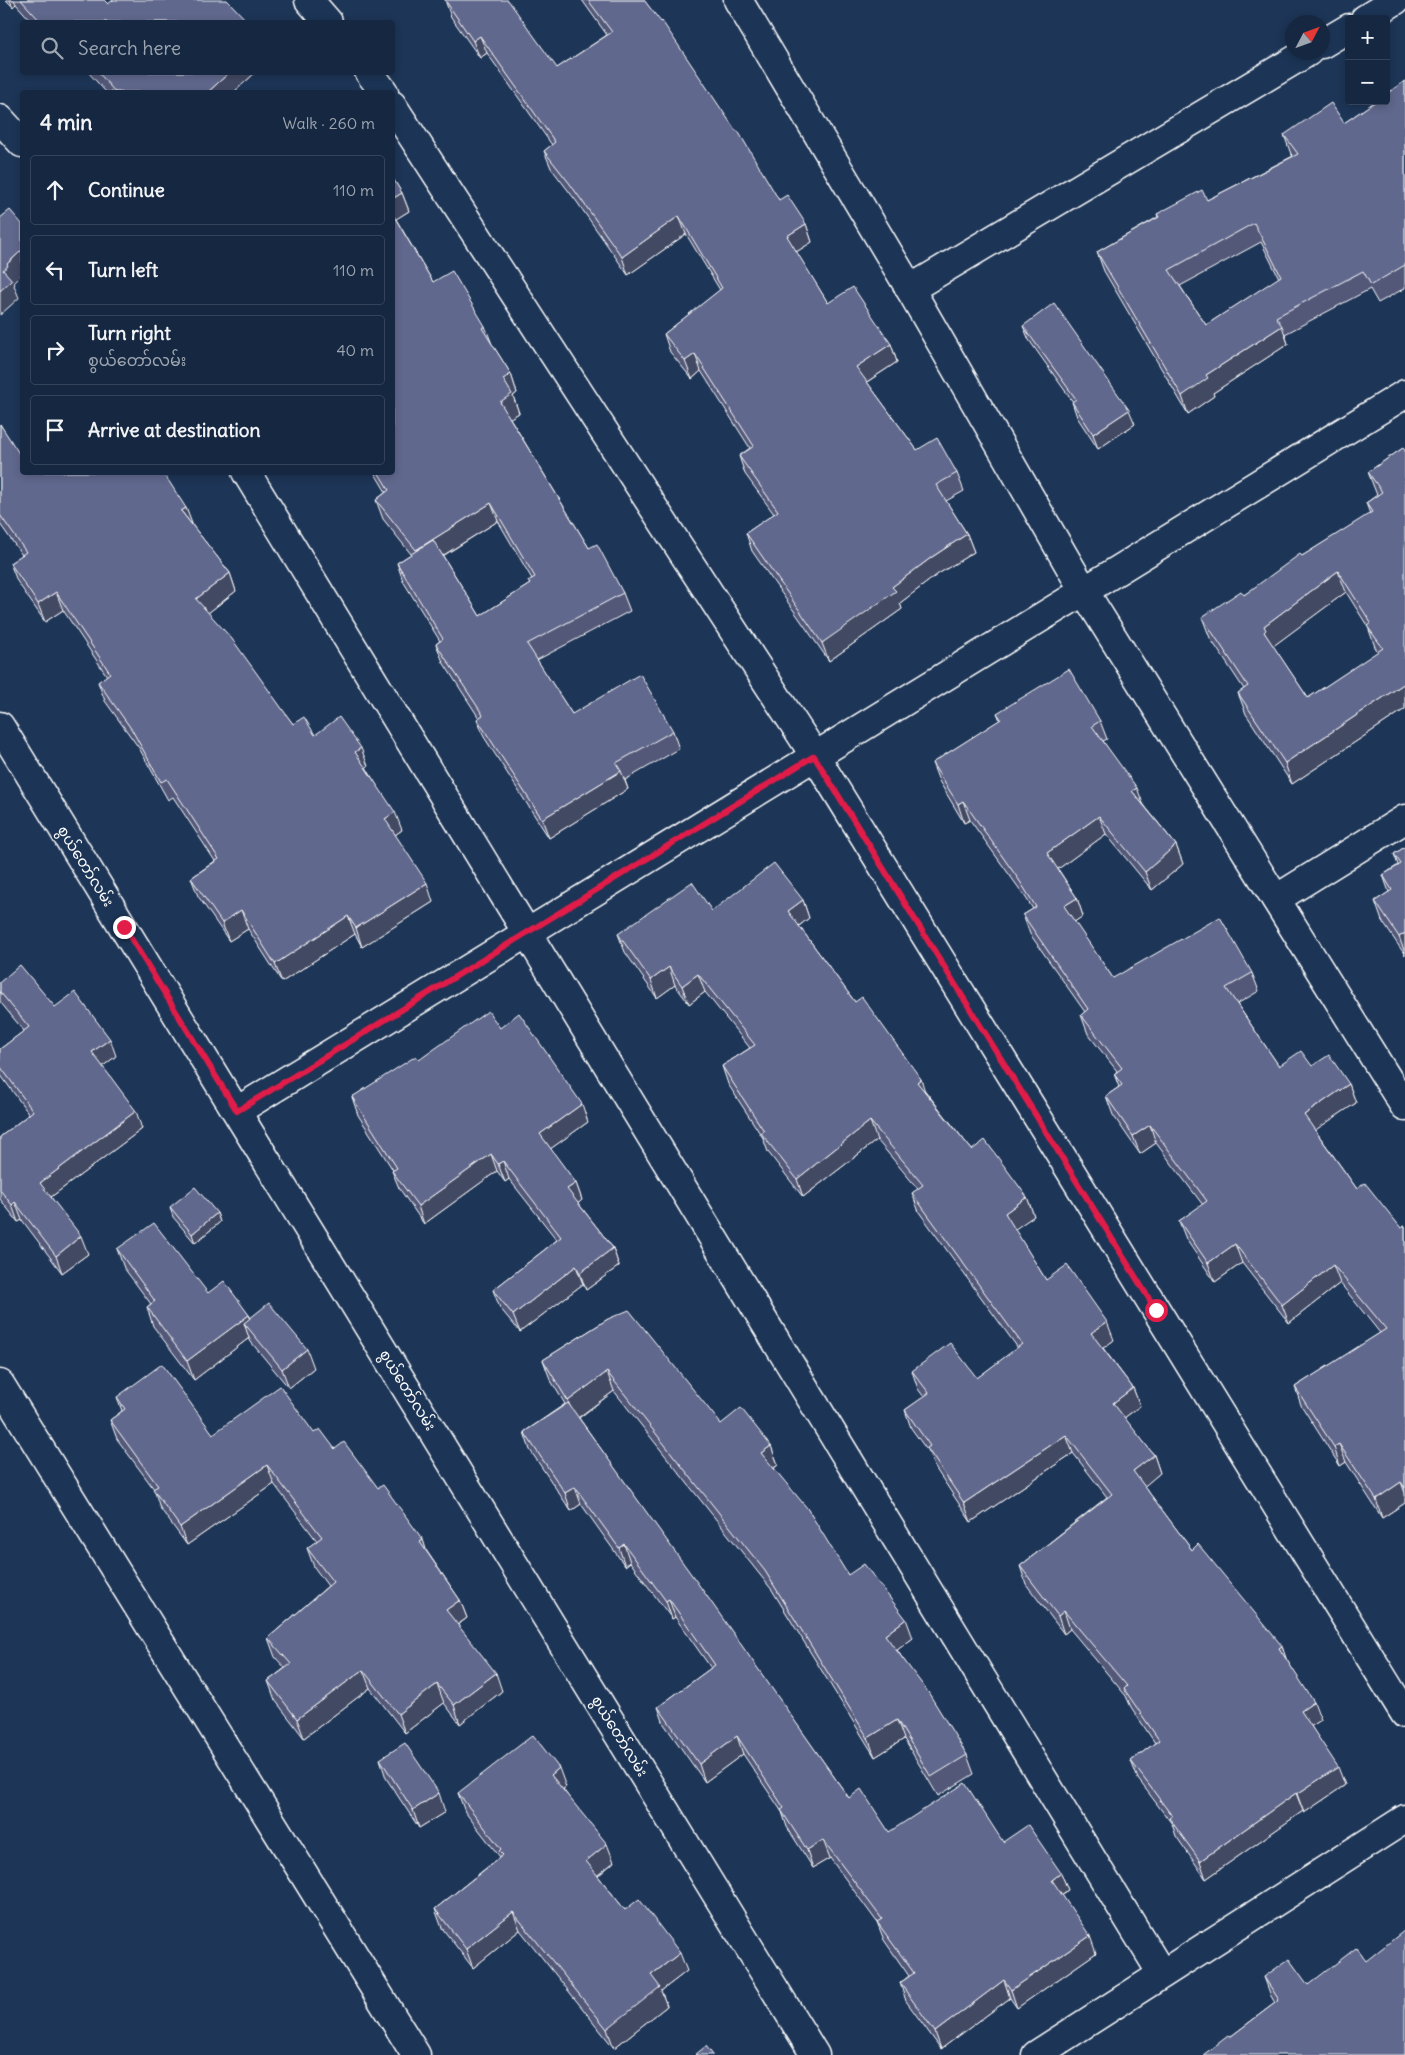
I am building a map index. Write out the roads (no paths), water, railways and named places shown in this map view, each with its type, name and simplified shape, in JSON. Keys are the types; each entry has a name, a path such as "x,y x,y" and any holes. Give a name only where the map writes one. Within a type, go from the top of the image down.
{"street":[{"path":"309,0 326,20"},
{"path":"738,0 910,289 1084,590 1405,1107"},
{"path":"1372,15 1396,0"},
{"path":"1330,39 1345,30"},
{"path":"910,289 1295,60"},
{"path":"372,75 383,90"},
{"path":"395,110 814,756 1405,1714"},
{"path":"0,119 20,141"},
{"path":"237,1111 1405,394"},
{"path":"248,475 1162,1974"},
{"name":"စွယ်တော်လမ်း","path":"0,726 816,2055"},
{"path":"1276,900 1405,819"},
{"path":"0,1384 416,2055"},
{"path":"1036,2055 1405,1819"}]}
